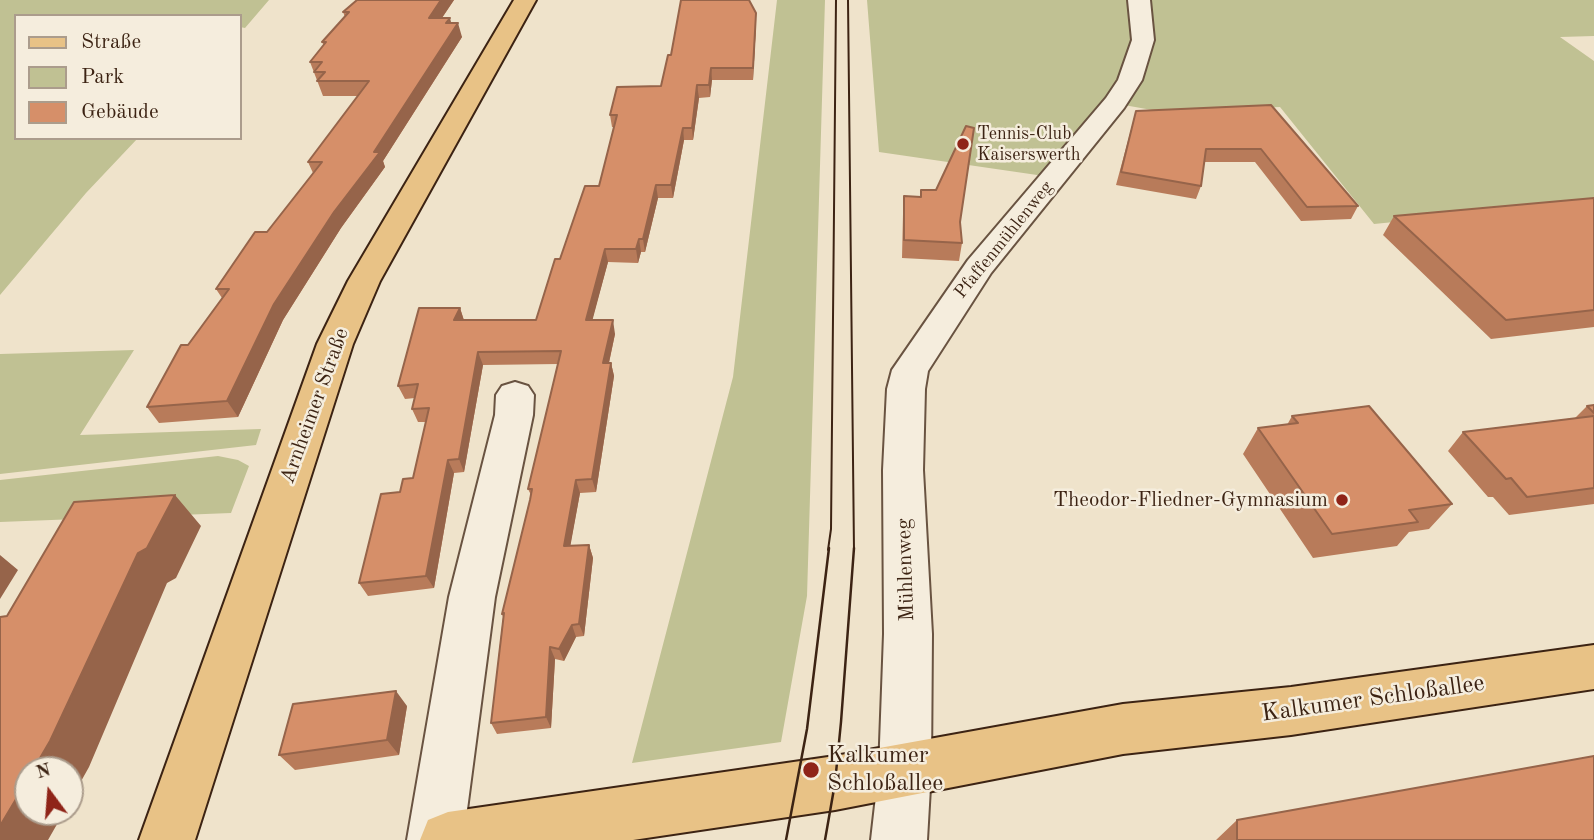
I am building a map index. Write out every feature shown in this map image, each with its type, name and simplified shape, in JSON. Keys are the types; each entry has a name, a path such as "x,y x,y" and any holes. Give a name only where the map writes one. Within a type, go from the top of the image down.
{"main road":[{"name":"Arnheimer Straße","path":"167,840 335,344 364,281 525,0"},
{"name":"Kalkumer Schloßallee","path":"447,840 835,783 1123,730 1291,711 1594,667"}],"street":[{"name":"Pfaffenmühlenweg","path":"910,370 979,267 1115,103 1130,80 1137,66 1143,40 1139,0"},
{"name":"Mühlenweg","path":"899,840 905,770 908,634 903,470 906,389 910,370"},
{"path":"435,840 472,597 514,415 515,396"}],"green space":[{"path":"0,0 269,0 245,28 242,27 242,14 14,14 14,140 136,140 86,193 0,295"},
{"path":"777,0 825,0 807,596 781,742 632,763 733,377"},
{"path":"867,0 1132,0 1135,40 1124,80 1044,176 879,152"},
{"path":"1147,0 1594,0 1594,36 1560,37 1594,61 1594,202 1374,224 1280,107 1163,112 1124,105 1138,86 1152,49"},
{"path":"134,350 80,435 261,429 256,445 0,474 0,354"},
{"path":"218,456 238,460 249,466 231,513 0,522 0,480"}],"building":[{"path":"357,0 441,0 429,18 450,18 446,23 458,23 374,152 380,152 334,212 274,304 227,401 147,407 181,345 188,345 229,289 216,289 255,232 267,232 322,162 308,162 369,81 317,81 325,72 314,72 322,62 310,62 326,42 322,42 349,12 343,12"},
{"path":"681,0 749,0 756,13 753,68 711,68 709,85 697,85 692,128 683,128 671,185 656,185 643,239 639,239 636,249 605,249 586,320 613,320 603,363 611,363 592,479 576,480 564,546 589,545 579,624 572,625 559,649 550,647 546,717 491,723 504,613 502,614 530,500 532,489 528,489 561,351 478,352 459,459 448,460 426,576 359,583 381,494 400,492 403,479 413,478 429,408 412,409 418,384 398,386 419,308 460,308 454,320 536,320 555,259 560,259 585,186 599,186 617,115 610,115 617,87 661,86 668,55 671,55"},
{"path":"1271,105 1358,206 1307,207 1261,149 1206,149 1201,186 1121,172 1136,111"},
{"path":"966,126 974,128 960,222 962,243 904,240 904,196 921,197 921,190 936,190"},
{"path":"1594,198 1594,310 1506,320 1394,216"},
{"path":"1369,406 1452,504 1409,510 1418,522 1332,534 1258,428 1298,423 1292,416"},
{"path":"1594,416 1594,488 1527,497 1511,478 1506,479 1463,432"},
{"path":"175,495 147,548 138,553 41,756 14,756 14,802 0,826 0,617 7,616 74,502"},
{"path":"396,691 387,740 279,755 293,704"},
{"path":"1594,756 1594,840 1237,840 1237,820"}],"tram line":[{"path":"828,550 831,529 836,0"},
{"path":"848,0 854,548"},
{"path":"786,840 807,729 829,548"},
{"path":"825,840 835,783 854,548"}],"place":[{"name":"Tennis-Club Kaiserswerth","path":"963,144"},
{"name":"Theodor-Fliedner-Gymnasium","path":"1342,500"},
{"name":"Kalkumer Schloßallee","path":"811,770"}]}
